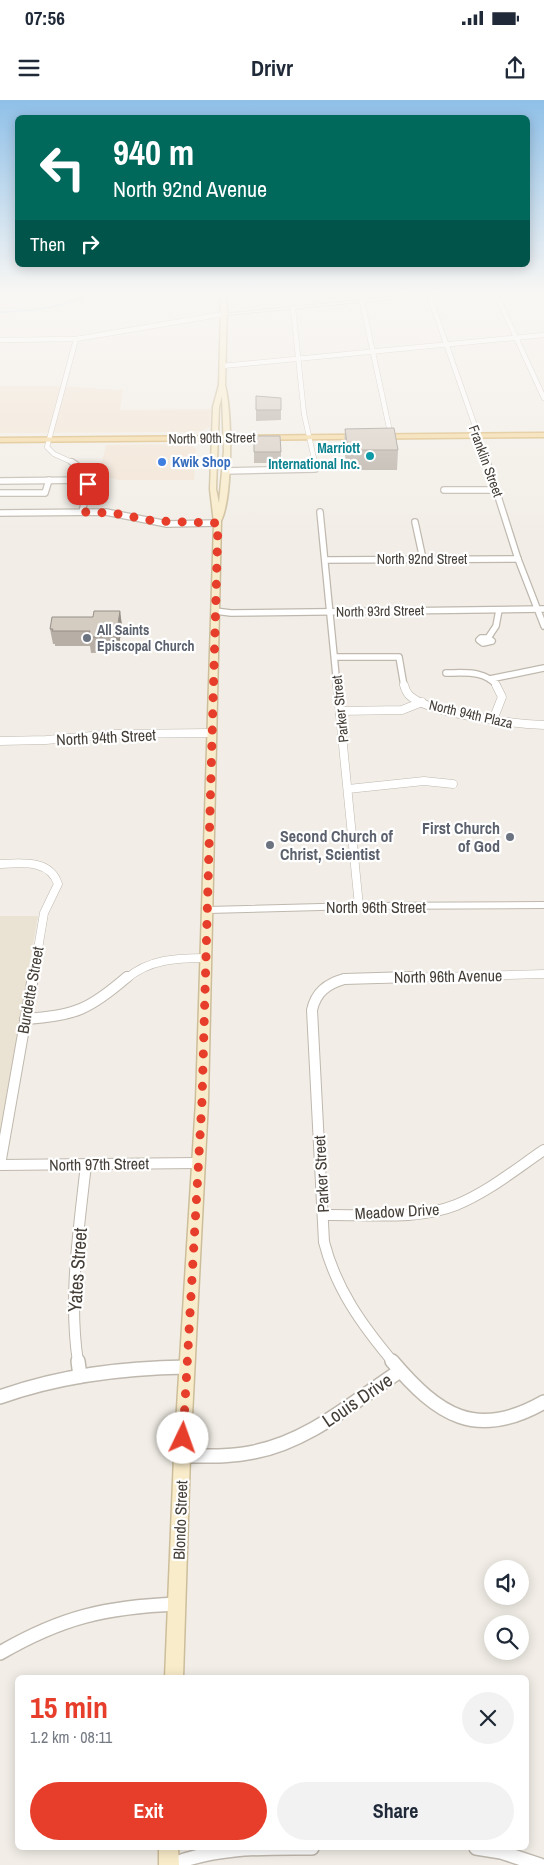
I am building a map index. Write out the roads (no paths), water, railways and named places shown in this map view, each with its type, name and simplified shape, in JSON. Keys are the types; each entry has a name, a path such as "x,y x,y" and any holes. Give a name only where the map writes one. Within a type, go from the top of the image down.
{"main road":[{"name":"Blondo Street","path":"174,1675 182,1456 202,1101 218,523 222,507 225,471 227,402 222,385 222,374"},
{"name":"Blondo Street","path":"218,523 213,497 216,400 222,385"},
{"name":"North 90th Street","path":"0,435 49,437 226,436 544,431"},
{"name":"North 90th Street","path":"309,435 390,432 544,435"},
{"name":"North 90th Street","path":"0,440 49,437"},
{"path":"169,1850 170,1865"}],"street":[{"path":"66,374 47,447 49,451 78,465 88,480 82,512"},
{"path":"225,471 315,470 314,455 304,410 301,374"},
{"path":"378,374 390,432"},
{"name":"Franklin Street","path":"456,374 497,490 518,559 541,609 544,626"},
{"path":"533,374 544,398"},
{"path":"0,494 45,493 49,480"},
{"path":"0,481 88,480"},
{"path":"444,490 497,490"},
{"name":"Parker Street","path":"320,512 359,906"},
{"path":"0,513 113,513 180,525 218,523"},
{"path":"415,522 423,559"},
{"name":"North 92nd Street","path":"325,560 518,559"},
{"name":"North 93rd Street","path":"215,611 231,613 541,609"},
{"path":"488,638 496,626 499,610"},
{"path":"335,657 399,657 406,692 414,699 422,702"},
{"path":"490,679 544,668"},
{"path":"446,673 480,673 490,679 502,697 493,720"},
{"name":"North 94th Plaza","path":"340,710 402,710 422,702 493,720 521,725 544,725"},
{"name":"North 94th Street","path":"0,741 46,740 115,734 211,733"},
{"path":"348,789 424,781 453,784"},
{"name":"Burdette Street","path":"0,864 40,866 51,871 57,879 56,890 44,914 0,1165"},
{"name":"North 96th Street","path":"208,910 359,906 544,905"},
{"path":"25,1019 58,1017 80,1011 103,998 134,973 154,963 171,959 206,958"},
{"name":"North 96th Avenue","path":"352,977 544,974"},
{"name":"Parker Street","path":"352,977 337,980 323,988 317,995 312,1010 326,1254 338,1286 349,1306 400,1371"},
{"name":"Meadow Drive","path":"323,1215 425,1212 443,1209 468,1200 544,1150"},
{"name":"North 97th Street","path":"0,1165 198,1163"},
{"name":"Yates Street","path":"80,1376 74,1336 73,1293 86,1164"},
{"path":"0,1397 42,1384 80,1376 132,1368 187,1367"},
{"name":"Louis Drive","path":"182,1456 244,1454 287,1442 319,1425 400,1371 431,1403 453,1415 473,1421 492,1422 513,1418 532,1410 544,1402"},
{"path":"0,1653 47,1627 91,1612 119,1607 177,1604"},
{"path":"170,1865 184,1858 209,1851 243,1850"},
{"path":"488,1850 501,1852 540,1865"}],"place":[{"name":"Marriott International Inc.","path":"370,456"},
{"name":"Kwik Shop","path":"162,462"},
{"name":"All Saints Episcopal Church","path":"87,638"},
{"name":"First Church of God","path":"510,837"},
{"name":"Second Church of Christ, Scientist","path":"270,845"}]}
